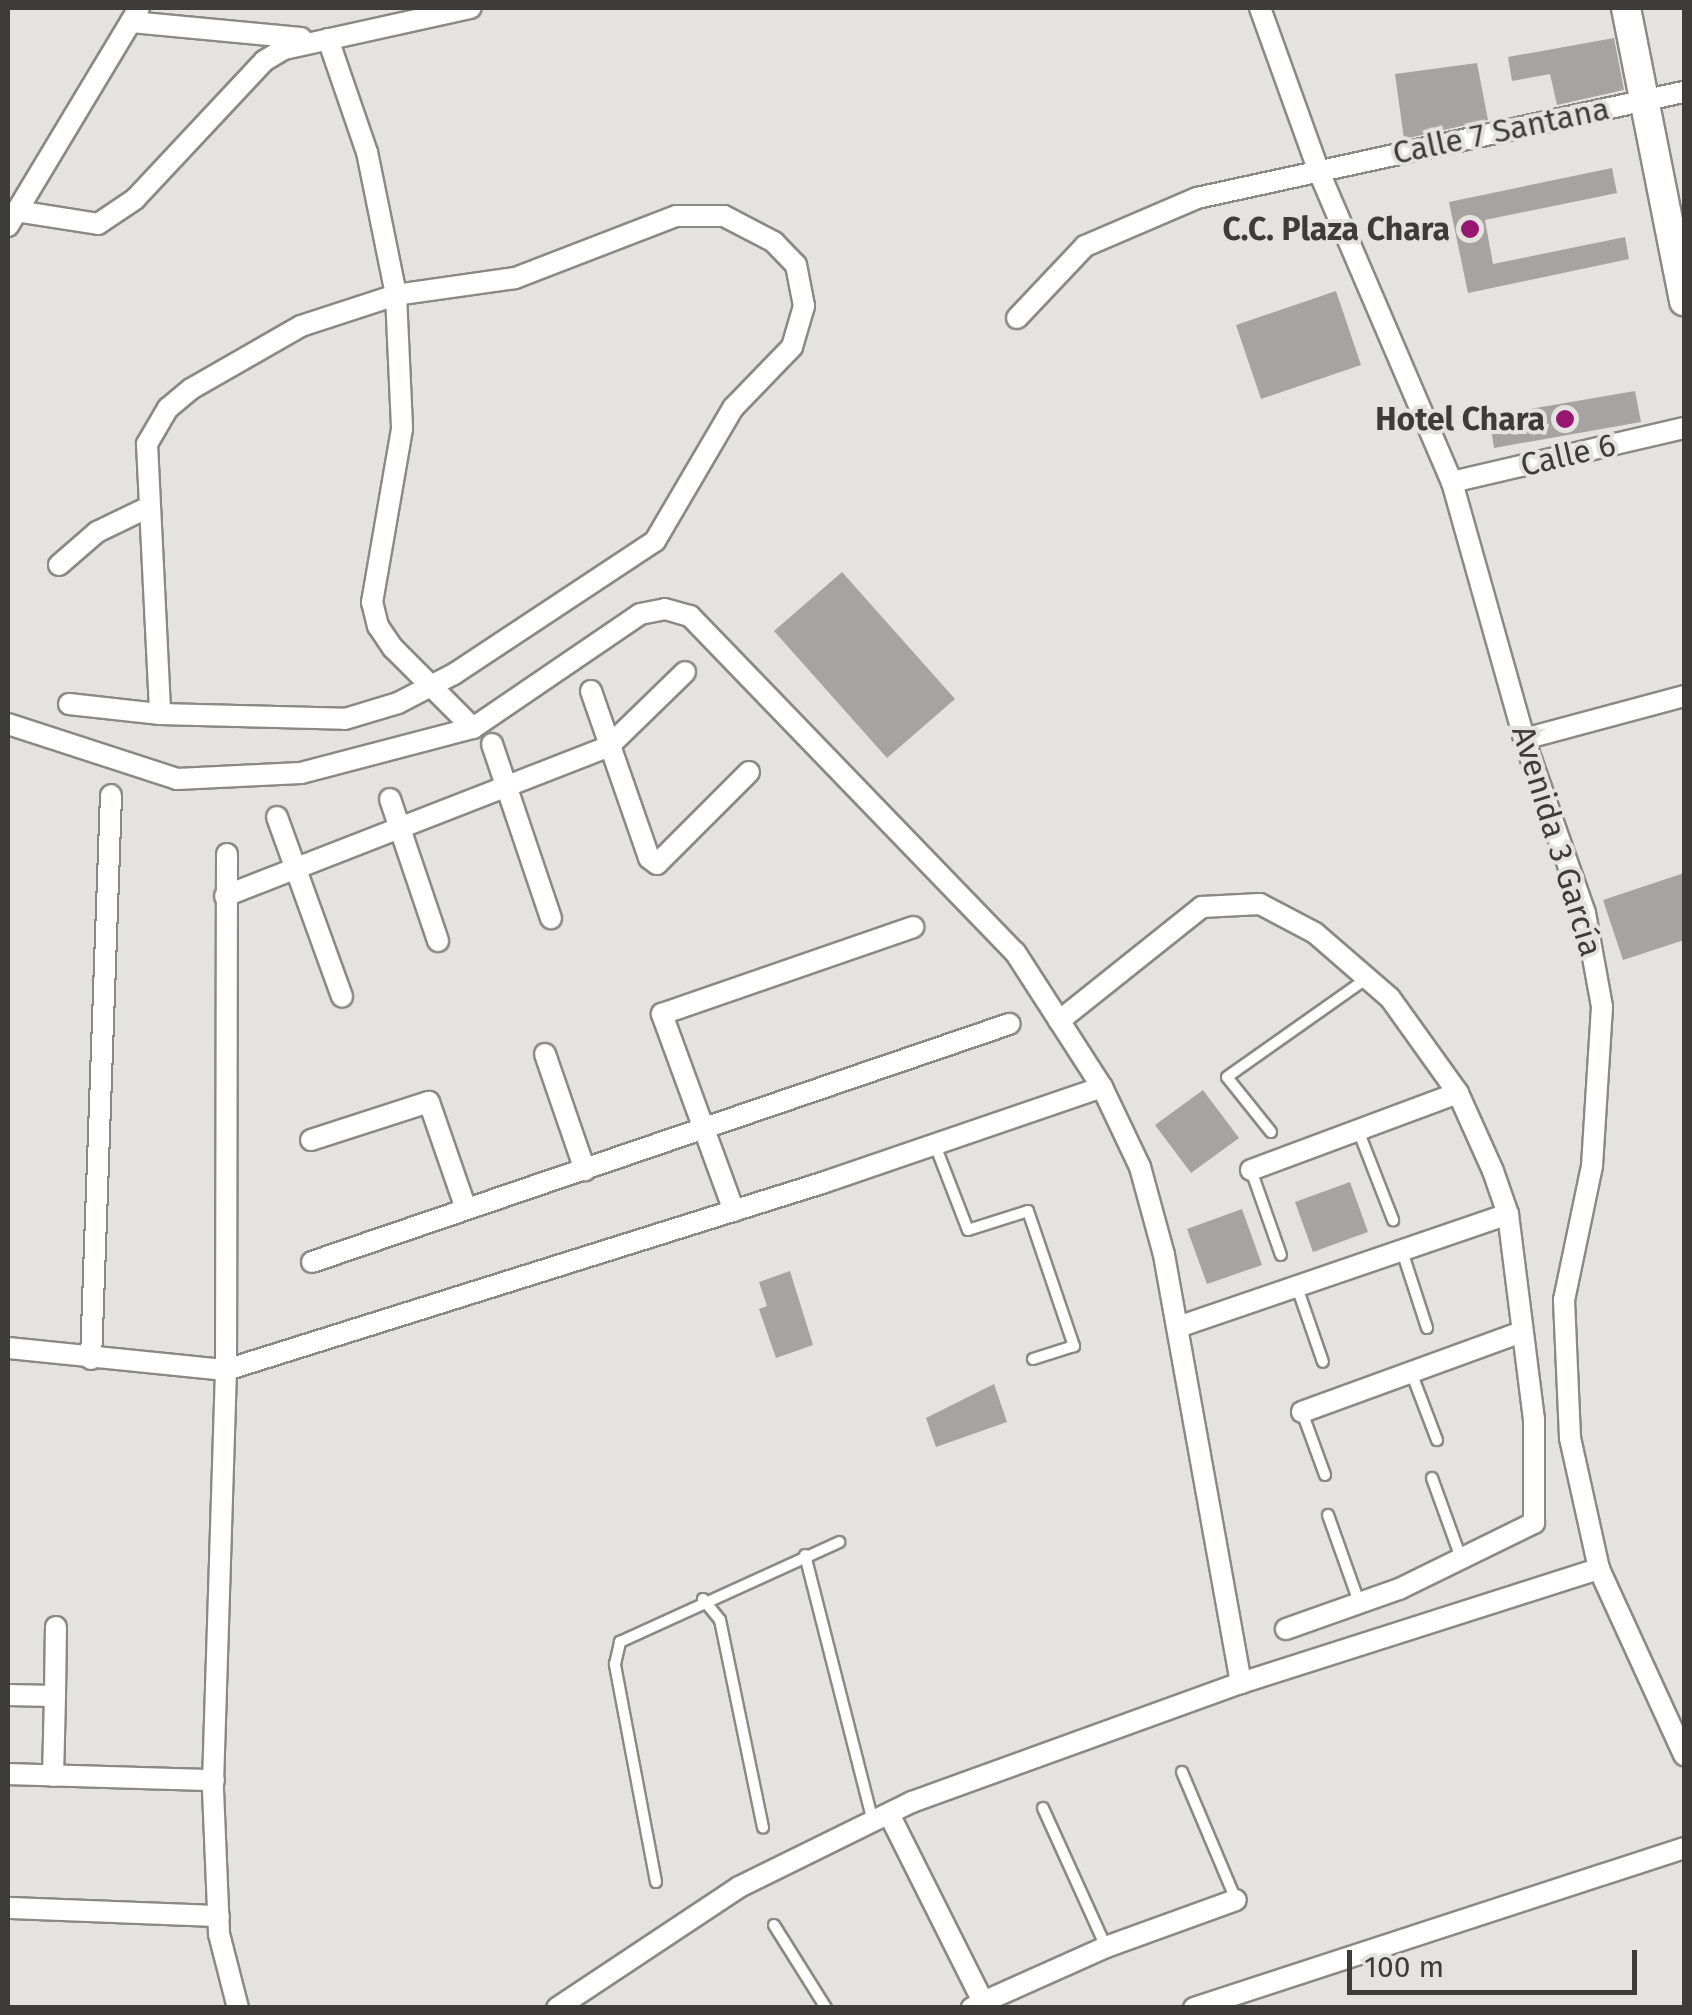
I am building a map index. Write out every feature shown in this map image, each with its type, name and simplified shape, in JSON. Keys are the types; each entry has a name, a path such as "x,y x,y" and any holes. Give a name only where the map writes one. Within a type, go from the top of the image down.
{"street":[{"path":"328,40 135,14 12,218 80,226 119,214 264,61 328,40 470,8"},
{"name":"Avenida 3 García","path":"1260,8 1318,172 1452,482 1524,740 1585,913 1602,1006 1592,1166 1564,1300 1570,1438 1598,1570 1684,1755"},
{"path":"1626,8 1648,99 1684,300"},
{"path":"328,40 366,152 396,295 402,430 372,602 378,626 428,688 474,728"},
{"name":"Calle 7 Santana","path":"1017,318 1085,246 1197,198 1684,92"},
{"path":"68,704 160,714 345,719 428,688 564,606 656,541 733,408 792,348 803,295 796,265 774,242 724,216 694,215 515,278 396,295 301,326 246,353 168,408 146,444 160,714"},
{"name":"Calle 6","path":"1452,482 1684,428"},
{"path":"59,565 97,532 148,507"},
{"path":"8,724 176,779 301,773 474,728 640,614 666,609 690,616 1015,952 1102,1087 1140,1167 1178,1326 1242,1683"},
{"path":"225,896 608,746 684,672"},
{"path":"591,691 649,858 657,864 749,772"},
{"path":"1524,740 1684,696"},
{"path":"492,744 551,918"},
{"path":"91,1359 110,795"},
{"path":"390,799 438,941"},
{"path":"276,817 342,997"},
{"path":"227,854 226,1370 214,1780 218,1916 238,2008"},
{"path":"1059,1021 1202,907 1260,904 1315,933 1390,998 1458,1093 1508,1214 1534,1419 1534,1523 1463,1562 1286,1629"},
{"path":"734,1211 662,1014 913,926"},
{"path":"312,1262 706,1132 1009,1024"},
{"path":"545,1054 584,1170"},
{"path":"8,1348 226,1370 734,1211 1102,1087"},
{"path":"1251,1170 1458,1093"},
{"path":"311,1140 429,1102 466,1210"},
{"path":"1178,1326 1508,1214"},
{"path":"1302,1412 1522,1332"},
{"path":"557,2008 739,1887 881,1818 1242,1683 1598,1570"},
{"path":"53,1776 56,1627"},
{"path":"8,1695 54,1696"},
{"path":"8,1774 214,1780"},
{"path":"881,1818 978,2005 1106,1947 1236,1900"},
{"path":"1194,2008 1684,1848"},
{"path":"8,1908 218,1916"}],"lane":[{"path":"1271,1132 1227,1078 1367,979"},
{"path":"1358,1130 1393,1220"},
{"path":"935,1144 968,1230 1028,1210 1074,1346 1033,1359"},
{"path":"1251,1170 1282,1255"},
{"path":"1402,1250 1427,1328"},
{"path":"1296,1286 1322,1362"},
{"path":"1411,1372 1437,1440"},
{"path":"1302,1412 1325,1475"},
{"path":"1432,1478 1463,1562"},
{"path":"1328,1515 1360,1603"},
{"path":"656,1882 615,1653 630,1634 839,1542"},
{"path":"805,1556 881,1818"},
{"path":"704,1600 720,1620 763,1828"},
{"path":"1182,1772 1236,1900"},
{"path":"1044,1808 1106,1947"},
{"path":"774,1924 826,2008"}],"building":[{"path":"1614,38 1624,90 1557,105 1550,74 1512,81 1508,57"},
{"path":"1477,63 1488,120 1404,139 1395,74"},
{"name":"C.C. Plaza Chara","path":"1612,168 1617,193 1485,220 1493,264 1625,237 1629,259 1468,293 1449,202"},
{"path":"1336,291 1361,365 1261,399 1236,325"},
{"name":"Hotel Chara","path":"1635,391 1641,422 1494,448 1489,416"},
{"path":"842,572 955,699 887,758 774,631"},
{"path":"1684,873 1684,940 1623,960 1603,900"},
{"path":"1203,1090 1239,1138 1191,1173 1155,1125"},
{"path":"1350,1182 1368,1232 1313,1252 1295,1202"},
{"path":"1242,1209 1262,1265 1207,1284 1187,1229"},
{"path":"790,1271 813,1345 776,1358 759,1309 767,1306 759,1282"},
{"path":"994,1384 1007,1422 936,1447 926,1418"}],"place":[{"name":"C.C. Plaza Chara","path":"1470,229"},
{"name":"Hotel Chara","path":"1565,419"}]}
